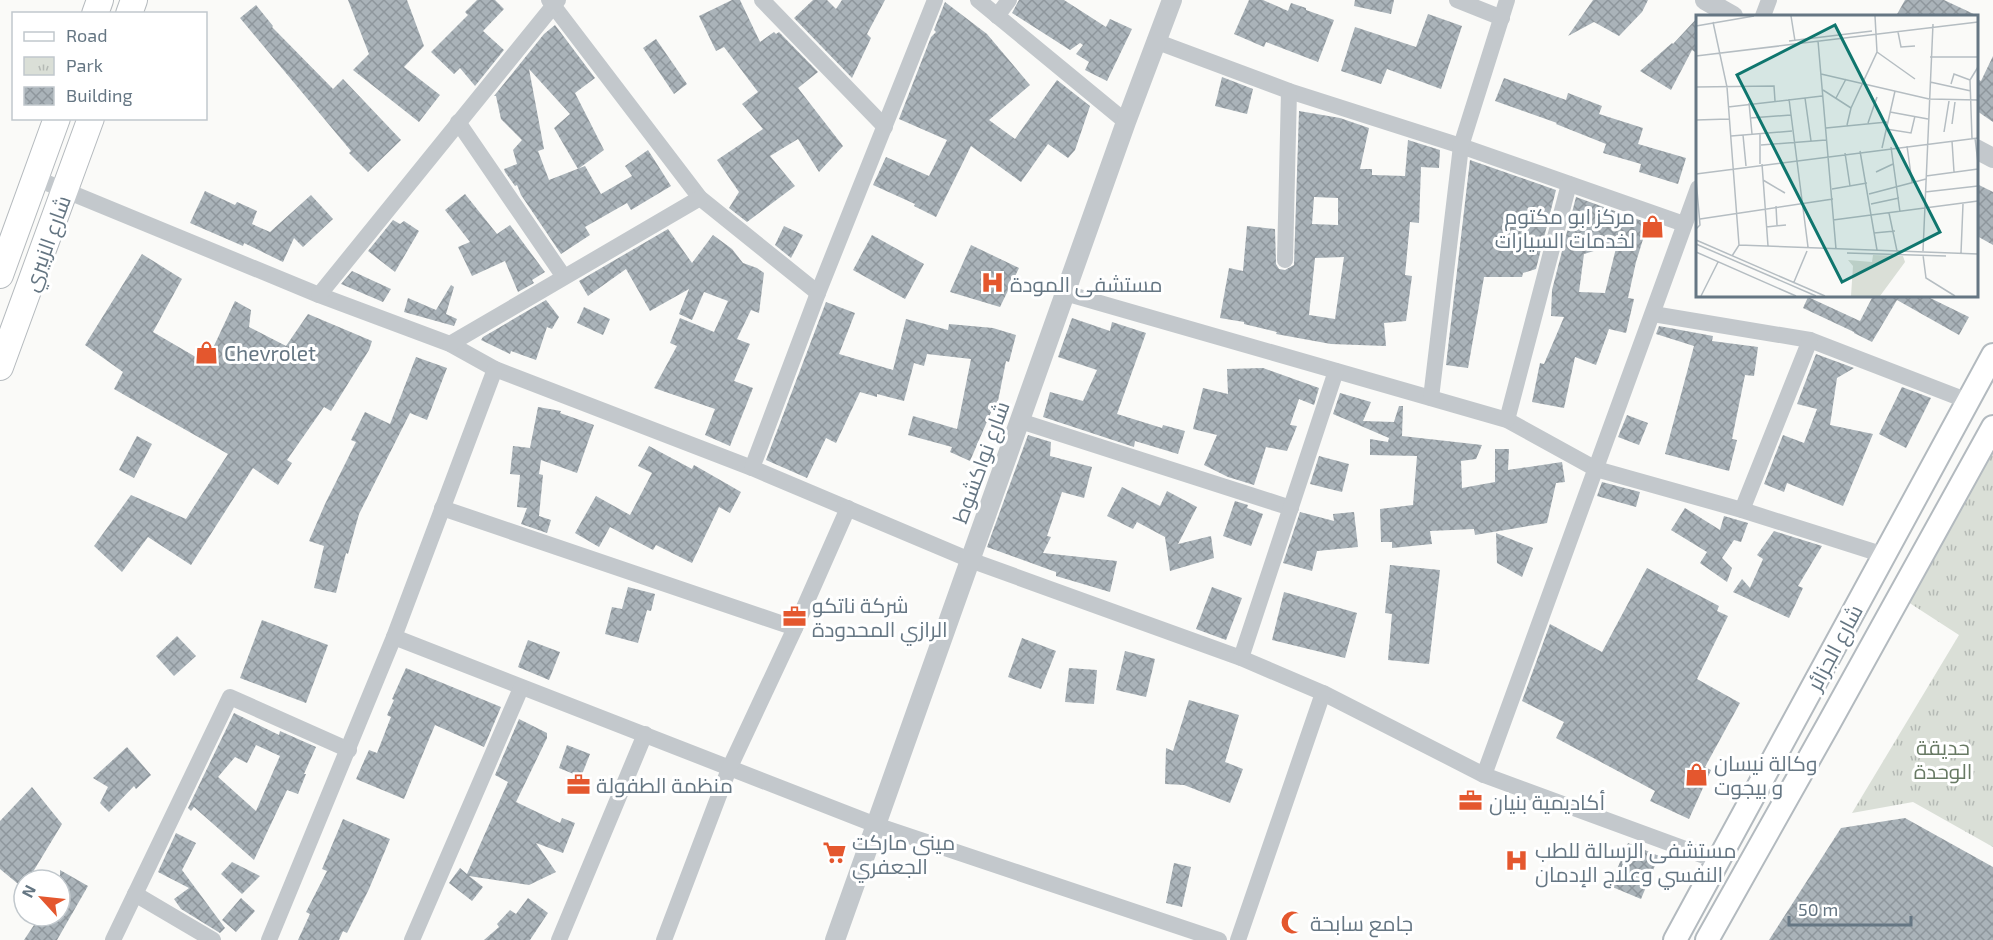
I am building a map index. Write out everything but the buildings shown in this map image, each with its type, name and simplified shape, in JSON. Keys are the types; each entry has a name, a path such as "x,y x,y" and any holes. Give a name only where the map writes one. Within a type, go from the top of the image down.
{"main road":[{"name":"شارع الزبيري","path":"0,275 56,120"},
{"name":"شارع الزبيري","path":"0,367 90,120"},
{"name":"شارع الجزائر","path":"1676,940 1993,355"},
{"name":"شارع الجزائر","path":"1707,940 1993,427"},
{"path":"1801,710 1828,725"}],"street":[{"path":"762,0 885,127"},
{"path":"752,468 935,0"},
{"path":"978,0 1126,122"},
{"path":"997,16 1009,0"},
{"name":"شارع نواكشوط","path":"835,940 1155,41 1172,0"},
{"path":"1457,0 1502,18"},
{"path":"1431,398 1461,146 1507,0"},
{"path":"1705,0 1731,15"},
{"path":"1763,15 1769,0"},
{"path":"319,295 554,2 700,198 819,293"},
{"path":"1155,41 1289,91 1461,146 1684,224"},
{"path":"1285,260 1289,91"},
{"path":"459,122 564,277"},
{"path":"1978,150 1993,158"},
{"path":"35,178 319,295 450,344 495,369 752,468 970,560 1241,658 1323,693 1484,776 1718,861"},
{"path":"1507,420 1569,184"},
{"path":"1484,776 1696,193"},
{"path":"450,344 700,198"},
{"path":"1065,293 1507,420 1596,469 1742,510 1884,555"},
{"path":"1653,314 1810,340 1968,401"},
{"path":"1742,510 1810,340"},
{"path":"269,940 394,637 495,369"},
{"path":"1241,658 1336,371"},
{"path":"1020,421 1291,508"},
{"path":"442,508 795,628"},
{"path":"664,940 729,769 848,508"},
{"path":"394,637 876,825 1219,940"},
{"path":"412,940 521,688"},
{"path":"1238,940 1323,693"},
{"path":"113,940 230,698 349,750"},
{"path":"560,940 645,734"},
{"path":"135,894 213,940"}],"green space":[{"name":"حديقة الوحدة","path":"1993,453 1993,847 1913,802 1852,813 1959,635 1908,602"}],"place":[{"name":"مركز ابو مكتوم لخدمات السيارات","path":"1653,227"},
{"name":"مستشفى المودة","path":"992,283"},
{"name":"Chevrolet","path":"206,352"},
{"name":"شركة ناتكو الرازي المحدودة","path":"794,616"},
{"name":"وكالة نيسان و بيجوت","path":"1696,774"},
{"name":"منظمة الطفولة","path":"578,784"},
{"name":"أكاديمية بنيان","path":"1471,801"},
{"name":"ميني ماركت الجعفري","path":"834,853"},
{"name":"مستشفى الرسالة للطب النفسي وعلاج الإدمان","path":"1517,861"},
{"name":"جامع سابحة","path":"1292,922"}]}
